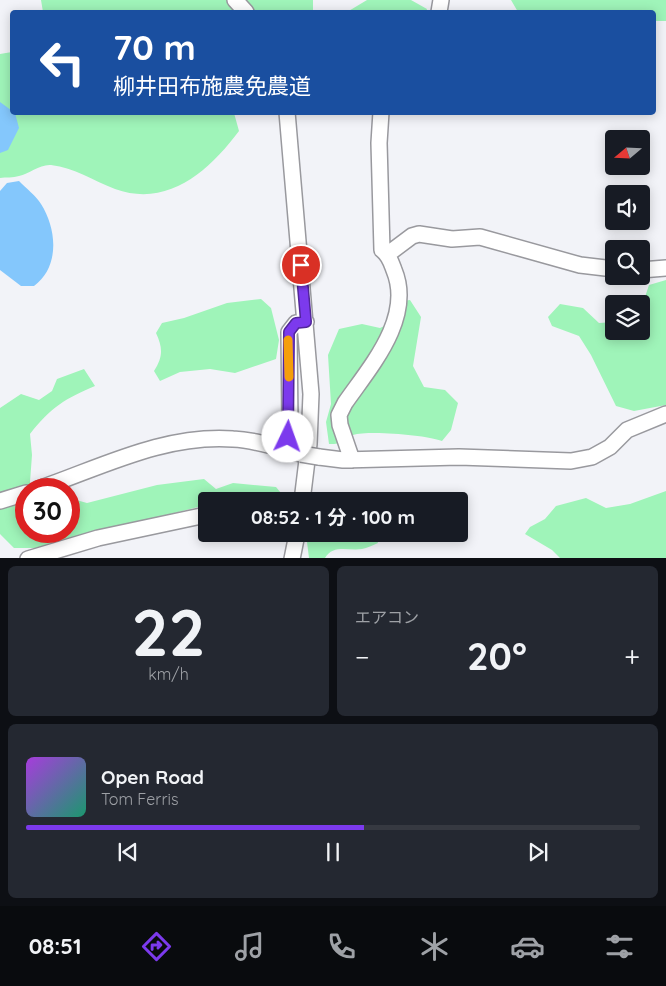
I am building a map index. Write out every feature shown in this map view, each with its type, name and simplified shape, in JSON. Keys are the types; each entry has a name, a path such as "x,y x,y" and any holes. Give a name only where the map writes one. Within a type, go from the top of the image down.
{"street":[{"path":"235,0 244,10"},
{"path":"288,115 311,394 303,492"},
{"path":"352,460 340,425 339,415 390,334 399,296 397,276 388,254 382,250 379,143 381,115"},
{"path":"388,254 412,236 419,234 452,239 480,237 580,265 605,268"},
{"path":"650,269 666,268"},
{"path":"294,452 290,423 289,332 296,323 306,322"},
{"path":"68,478 151,448 180,442 233,439 319,457 352,460 459,458 570,462 592,457 610,447 627,430 666,414"},
{"path":"0,501 15,496"},
{"path":"28,558 98,538 198,517"},
{"path":"292,558 295,542"}],"green space":[{"path":"41,0 313,0 313,10 43,10"},
{"path":"367,0 411,0 427,9 427,10 350,10"},
{"path":"511,0 666,0 666,21 656,21 656,10 517,10"},
{"path":"10,52 10,115 235,115 239,131 201,172 170,190 153,194 134,194 115,189 76,172 51,165 43,166 17,177 0,178 0,54"},
{"path":"666,280 666,405 634,411 616,406 591,355 579,336 552,326 548,317 560,304 583,308 599,323 605,323 605,340 650,340 650,295 646,295 650,285"},
{"path":"261,299 271,308 279,340 276,359 235,373 210,369 180,372 160,381 154,371 161,352 156,333 162,323 184,318 227,303"},
{"path":"410,300 421,317 413,366 424,387 445,390 458,403 451,430 442,441 411,435 371,433 353,435 340,443 329,444 326,422 331,404 328,355 339,329 362,324 380,328 397,320 403,301"},
{"path":"84,369 95,386 59,405 30,434 32,455 30,478 15,478 15,543 56,543 36,548 14,548 0,534 0,408 21,394 39,400 52,391 57,379"},
{"path":"204,479 216,489 233,483 276,487 280,492 198,492 198,507 80,537 80,501 87,503 157,485"},
{"path":"666,491 666,558 560,558 552,550 525,534 530,527 545,519 556,506 586,498 606,508 630,504"},
{"path":"307,542 378,543 362,549 332,551 325,558 309,558"}],"water":[{"path":"0,102 10,109 10,115 16,115 19,128 8,150 0,153"},
{"path":"19,181 41,204 53,236 52,258 48,269 34,286 21,286 0,270 0,191 7,183"}],"slow traffic":[{"path":"288,340 289,377"}],"route":[{"path":"288,437 290,423 289,332 296,323 306,322 301,265"}]}
